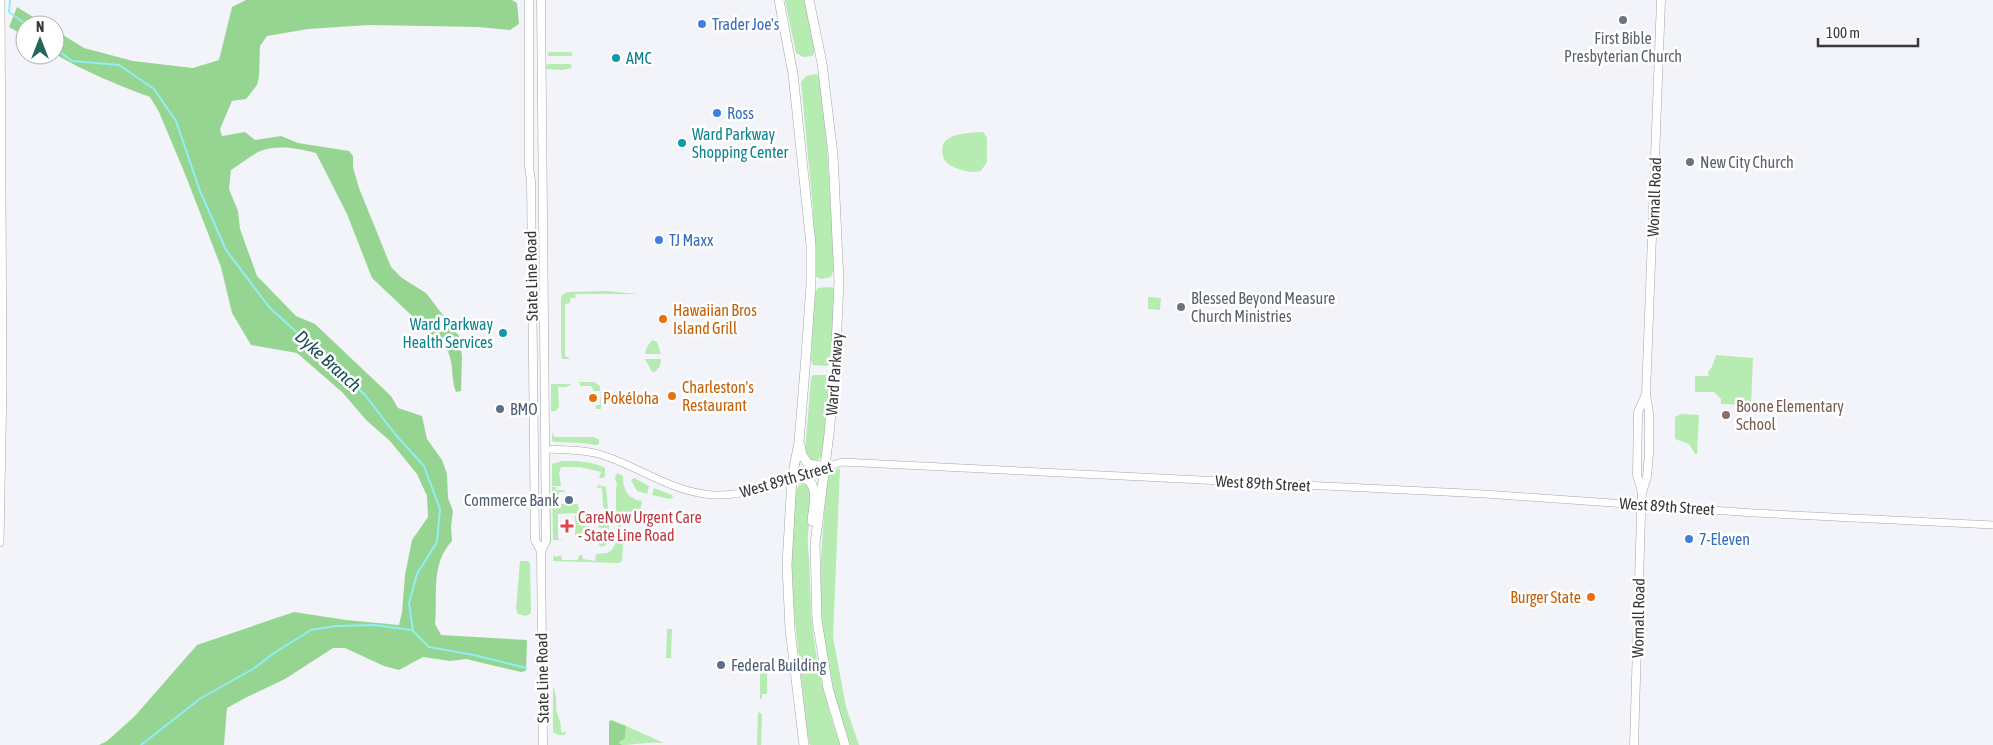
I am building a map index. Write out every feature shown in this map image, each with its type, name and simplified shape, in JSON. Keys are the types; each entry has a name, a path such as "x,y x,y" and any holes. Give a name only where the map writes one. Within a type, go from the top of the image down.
{"main road":[{"name":"State Line Road","path":"529,0 529,167 531,181 536,540 541,551 543,745"},
{"name":"State Line Road","path":"541,0 546,541 541,551"},
{"name":"Ward Parkway","path":"779,0 793,74 811,245 811,285 799,442 792,478 787,564 788,607 804,745"},
{"name":"Ward Parkway","path":"809,0 822,62 833,155 838,234 838,310 835,370 826,467 815,544 816,620 828,688 845,745"},
{"name":"Wornall Road","path":"1642,492 1647,477 1649,453 1649,413 1646,394 1661,0"},
{"name":"Wornall Road","path":"1634,745 1642,504 1642,492 1637,475 1638,412 1646,394"},
{"path":"799,442 802,455 808,464 826,467"},
{"path":"792,478 809,481 813,489 811,538 815,544"}],"street":[{"path":"0,0 0,543"},
{"name":"West 89th Street","path":"545,449 579,450 601,455 666,484 687,491 713,495 748,492 842,462 1642,504 1754,513 1993,525"}],"green space":[{"path":"246,0 512,0 517,3 519,24 510,30 478,27 369,25 308,29 267,36 260,46 257,85 246,99 232,101 220,129 222,136 245,132 255,140 281,136 298,143 349,151 353,156 353,167 359,188 391,267 402,278 426,293 459,336 462,356 461,391 456,392 451,359 446,348 372,278 347,214 316,153 294,148 272,148 258,152 231,170 229,189 238,211 240,229 257,276 296,316 315,324 391,396 398,408 422,416 427,439 442,460 447,474 448,498 453,511 452,541 440,560 436,581 435,624 441,635 527,640 526,671 521,672 466,659 450,661 423,657 399,670 384,666 345,648 333,648 285,679 227,708 224,745 99,745 107,741 134,717 197,645 294,612 346,620 399,625 405,575 412,540 428,517 427,496 417,474 390,441 366,420 343,393 297,353 251,345 232,313 221,267 185,174 159,112 150,97 102,78 65,60 65,36 84,48 133,61 193,68 219,60 232,7"},
{"path":"785,0 806,0 815,50 813,56 803,57 796,53"},
{"path":"17,7 30,15 15,15 15,30 9,27"},
{"path":"549,52 571,52 573,55 549,56 547,55"},
{"path":"548,64 570,64 572,66 562,70 545,69"},
{"path":"816,74 820,78 824,99 834,260 834,269 831,277 821,279 814,276 813,210 801,82 806,76"},
{"path":"983,132 987,138 987,162 981,171 962,170 945,161 942,152 943,145 947,140 960,134"},
{"path":"818,288 833,288 835,293 831,363 827,366 813,365 811,360 814,294"},
{"path":"605,291 639,294 577,294 575,295 576,298 570,298 570,303 565,304 565,356 570,358 562,359 561,296 567,292"},
{"path":"1148,297 1161,298 1160,310 1148,309"},
{"path":"652,340 657,342 661,354 645,354"},
{"path":"1716,355 1753,358 1751,405 1721,404 1721,399 1714,392 1695,392 1695,376 1709,376 1708,372"},
{"path":"645,359 661,359 660,366 655,372 652,372"},
{"path":"813,375 828,375 830,378 822,456 815,462 811,461 805,451 811,378"},
{"path":"577,382 594,382 600,386 601,409 596,409 596,405 600,405 600,391 593,391 592,386 580,386 580,383"},
{"path":"551,384 572,384 566,387 558,387 559,407 555,411 551,411"},
{"path":"1681,414 1699,415 1697,454 1695,454 1689,444 1675,439 1675,417"},
{"path":"552,432 554,437 594,437 599,440 599,444 555,442 552,441"},
{"path":"562,461 595,464 605,468 605,476 599,478 601,472 580,467 561,467 559,473 561,486 552,486 552,464"},
{"path":"550,464 551,545 550,542"},
{"path":"840,468 833,637 846,707 859,745 850,745 843,726 828,666 822,621 821,562 827,483 830,473"},
{"path":"617,473 623,476 625,489 629,496 642,501 640,512 622,512 621,529 624,529 622,561 619,563 553,561 554,555 556,557 561,555 562,560 578,560 579,555 582,555 583,559 595,561 596,554 607,553 612,550 618,539 617,485 615,477"},
{"path":"634,478 649,486 647,494 637,491 631,480"},
{"path":"805,484 809,486 812,501 808,538 811,611 815,645 825,696 840,745 810,745 807,732 793,602 791,561 795,493 799,485"},
{"path":"598,485 606,487 608,510 606,512 603,507 602,490 601,487 597,489"},
{"path":"552,487 556,487 556,490 565,490 559,492 559,504 578,504 579,511 585,519 609,523 609,539 607,544 602,547 599,545 599,539 604,539 604,528 599,528 598,524 584,525 575,513 558,514 558,539 564,540 553,540"},
{"path":"654,488 673,497 670,499 652,495"},
{"path":"575,515 581,525 590,527 583,528 583,539 579,539 579,535 575,535"},
{"path":"520,561 530,563 531,613 526,616 518,614 516,609"},
{"path":"667,629 672,629 671,658 666,658"},
{"path":"760,667 767,667 767,694 762,694 762,699 760,699"},
{"path":"553,687 561,731 563,733 566,731 565,735 553,732"},
{"path":"758,712 762,714 761,745 757,745"},
{"path":"611,720 626,726 625,738 619,743 622,745 609,745 609,722"},
{"path":"626,726 664,743 619,745 625,735"}],"waterway":[{"name":"Dyke Branch","path":"10,0 9,12 15,16"},
{"name":"Dyke Branch","path":"65,56 72,61 119,65 154,89 176,121 200,191 226,250 269,307 365,395 395,434 424,466 440,509 437,542 417,574 409,603 413,631 429,647 474,655 526,668"},
{"path":"141,745 201,698 253,669 274,653 311,630 335,626 374,625 412,630"}],"place":[{"name":"First Bible Presbyterian Church","path":"1623,20"},
{"name":"Trader Joe's","path":"702,24"},
{"name":"AMC","path":"616,58"},
{"name":"Ross","path":"717,113"},
{"name":"Ward Parkway Shopping Center","path":"682,143"},
{"name":"New City Church","path":"1690,162"},
{"name":"TJ Maxx","path":"659,240"},
{"name":"Blessed Beyond Measure Church Ministries","path":"1181,307"},
{"name":"Hawaiian Bros Island Grill","path":"663,319"},
{"name":"Ward Parkway Health Services","path":"503,333"},
{"name":"Charleston's Restaurant","path":"672,396"},
{"name":"Pokéloha","path":"593,398"},
{"name":"BMO","path":"500,409"},
{"name":"Boone Elementary School","path":"1726,415"},
{"name":"Commerce Bank","path":"569,500"},
{"name":"CareNow Urgent Care - State Line Road","path":"567,526"},
{"name":"7-Eleven","path":"1689,539"},
{"name":"Burger State","path":"1591,597"},
{"name":"Federal Building","path":"721,665"}]}
